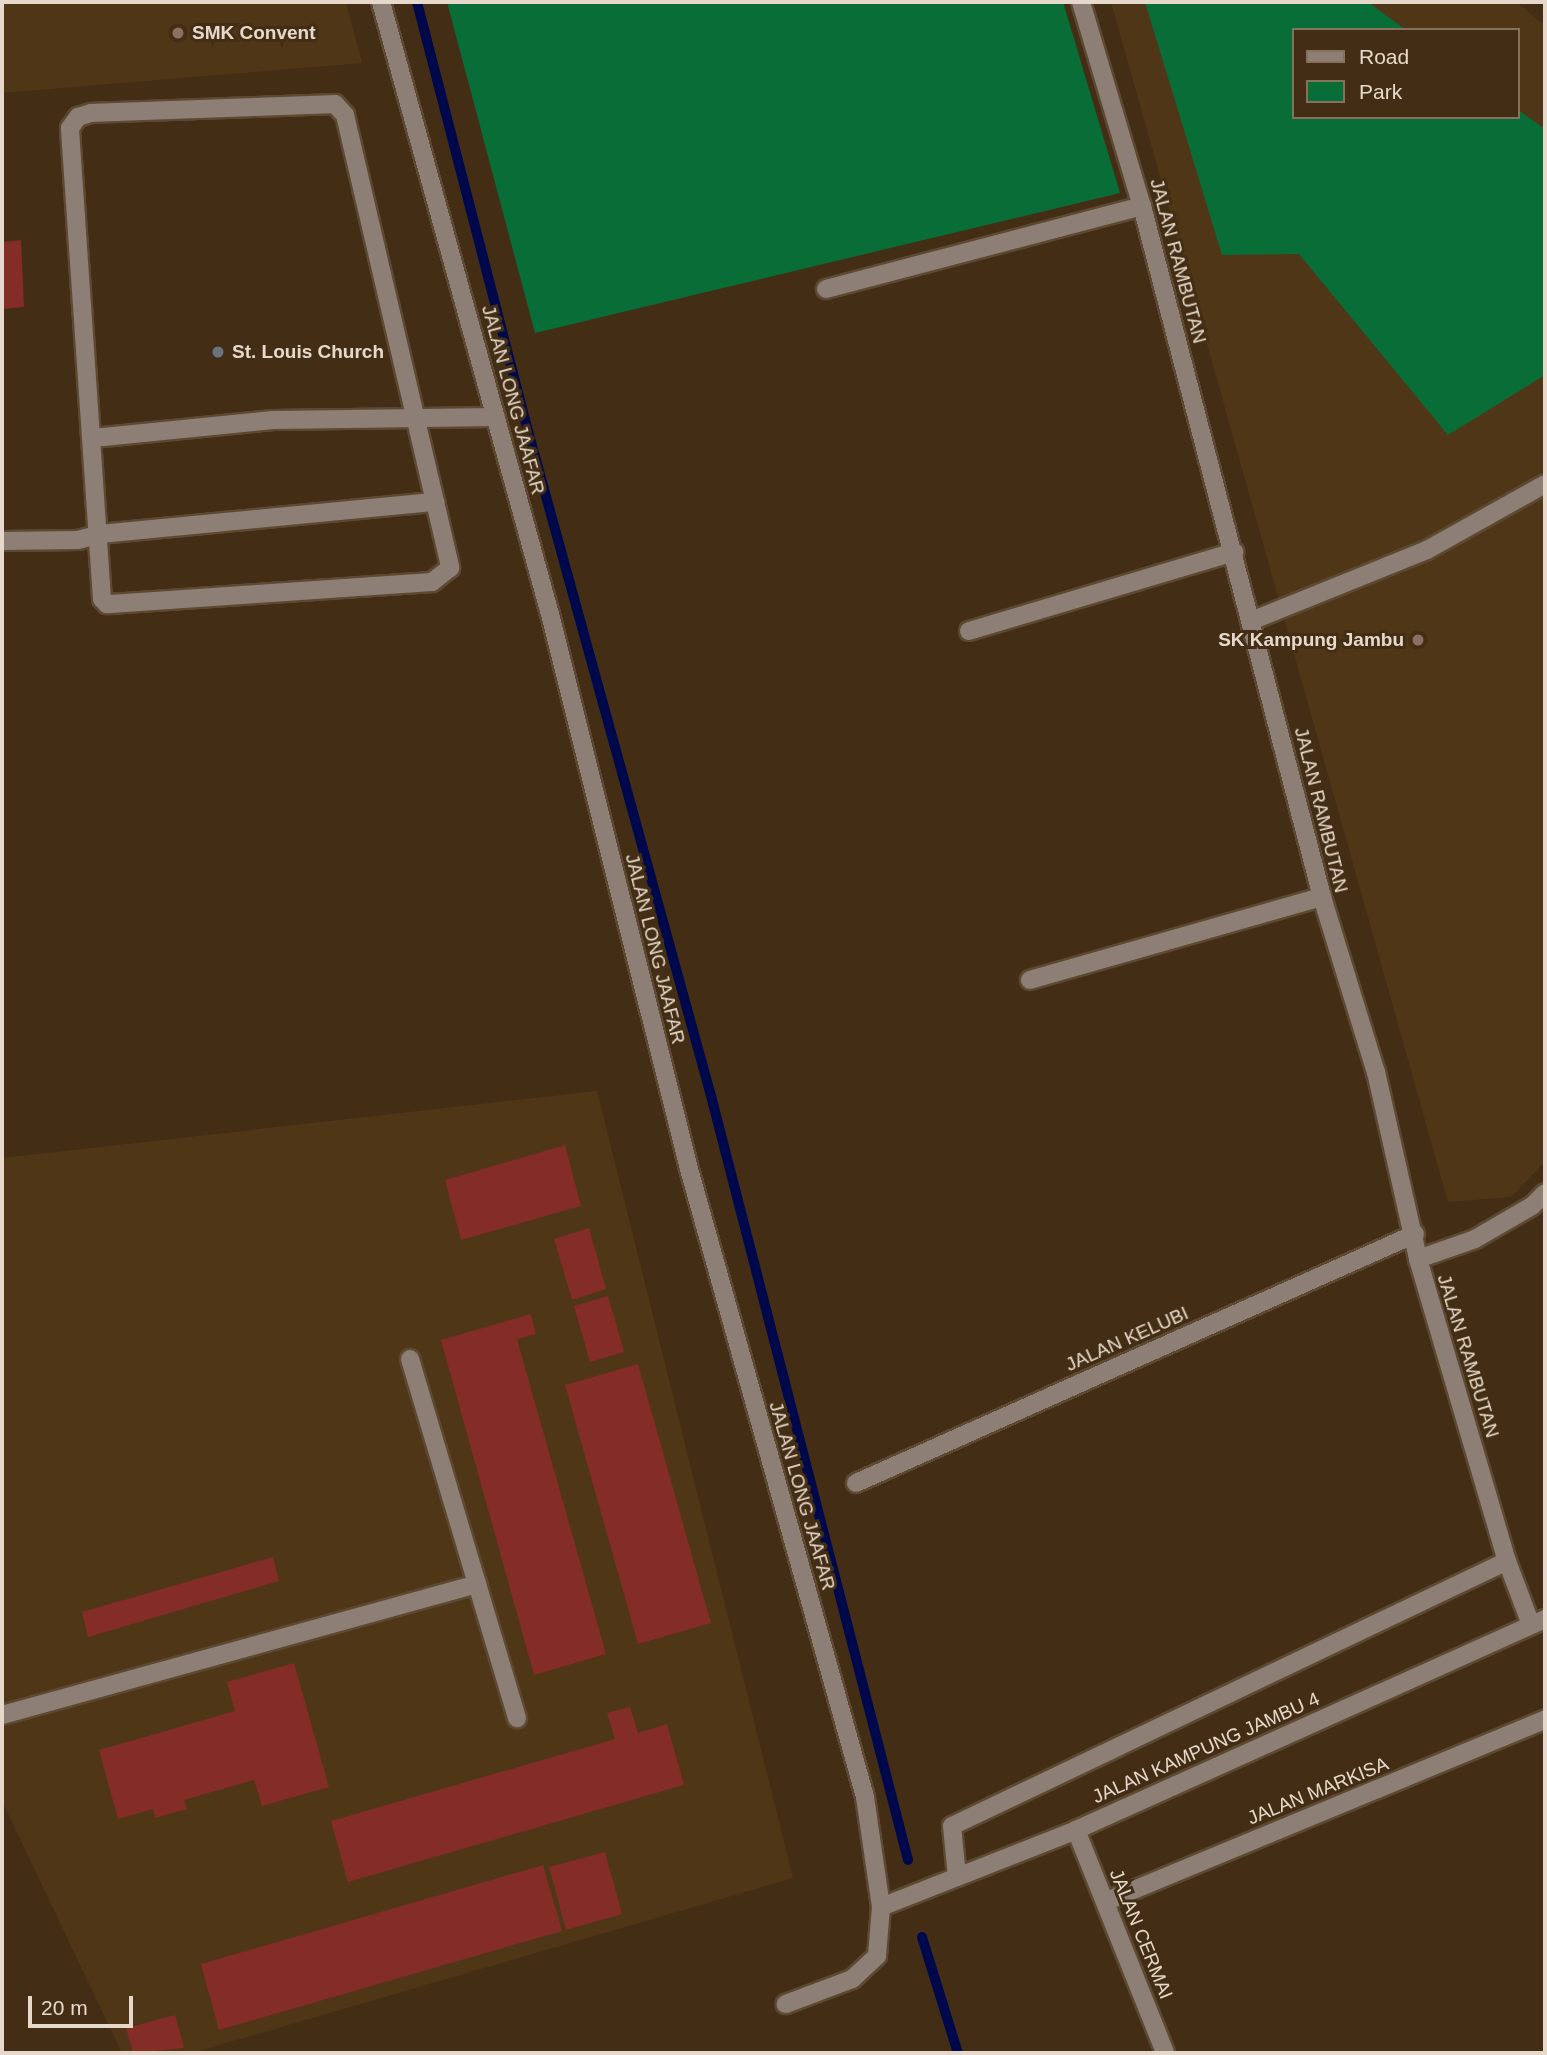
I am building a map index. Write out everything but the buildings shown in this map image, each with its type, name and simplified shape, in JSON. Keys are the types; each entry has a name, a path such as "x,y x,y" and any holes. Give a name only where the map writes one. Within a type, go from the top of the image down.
{"street":[{"name":"JALAN LONG JAAFAR","path":"381,2 496,417 689,1169 865,1797 881,1907 877,1956 852,1979 786,2004"},
{"name":"JALAN RAMBUTAN","path":"1081,2 1142,206 1322,897 1377,1072 1415,1234 1418,1259 1507,1561 1538,1622"},
{"path":"335,104 345,115 418,418 450,568 432,582 116,606 102,599 100,534 70,128 78,117 91,113 335,104"},
{"path":"826,289 1142,206"},
{"path":"93,438 273,420 496,417"},
{"path":"1251,621 1427,550 1545,484"},
{"path":"2,541 78,540 100,534 435,502"},
{"path":"969,631 1234,552"},
{"path":"1030,981 1322,897"},
{"path":"1418,1259 1475,1239 1532,1206 1545,1193"},
{"name":"JALAN KELUBI","path":"856,1483 1415,1234"},
{"path":"410,1359 517,1718"},
{"path":"957,1877 952,1826 1507,1561"},
{"path":"2,1715 477,1584"},
{"name":"JALAN KAMPUNG JAMBU 4","path":"881,1907 1076,1830 1538,1622"},
{"name":"JALAN MARKISA","path":"1107,1901 1545,1720"},
{"name":"JALAN CERMAI","path":"1076,1830 1107,1901 1165,2053"}],"shaded area":[{"name":"SMK Convent","path":"2,2 346,2 362,63 2,93"},
{"name":"SK Kampung Jambu","path":"1111,2 1516,2 1545,26 1545,1162 1511,1197 1448,1202"},
{"path":"597,1091 793,1878 192,2053 122,2053 2,1801 2,1158"}],"green space":[{"path":"447,2 1063,2 1120,193 535,333"},
{"path":"1145,2 1368,2 1403,28 1292,28 1292,119 1519,119 1519,110 1545,129 1545,375 1448,435 1299,254 1222,255"}],"waterway":[{"path":"417,2 528,431 710,1092 908,1860"},
{"path":"922,1937 958,2053"}],"place":[{"name":"SMK Convent","path":"178,33"},
{"name":"St. Louis Church","path":"218,352"},
{"name":"SK Kampung Jambu","path":"1418,640"}]}
